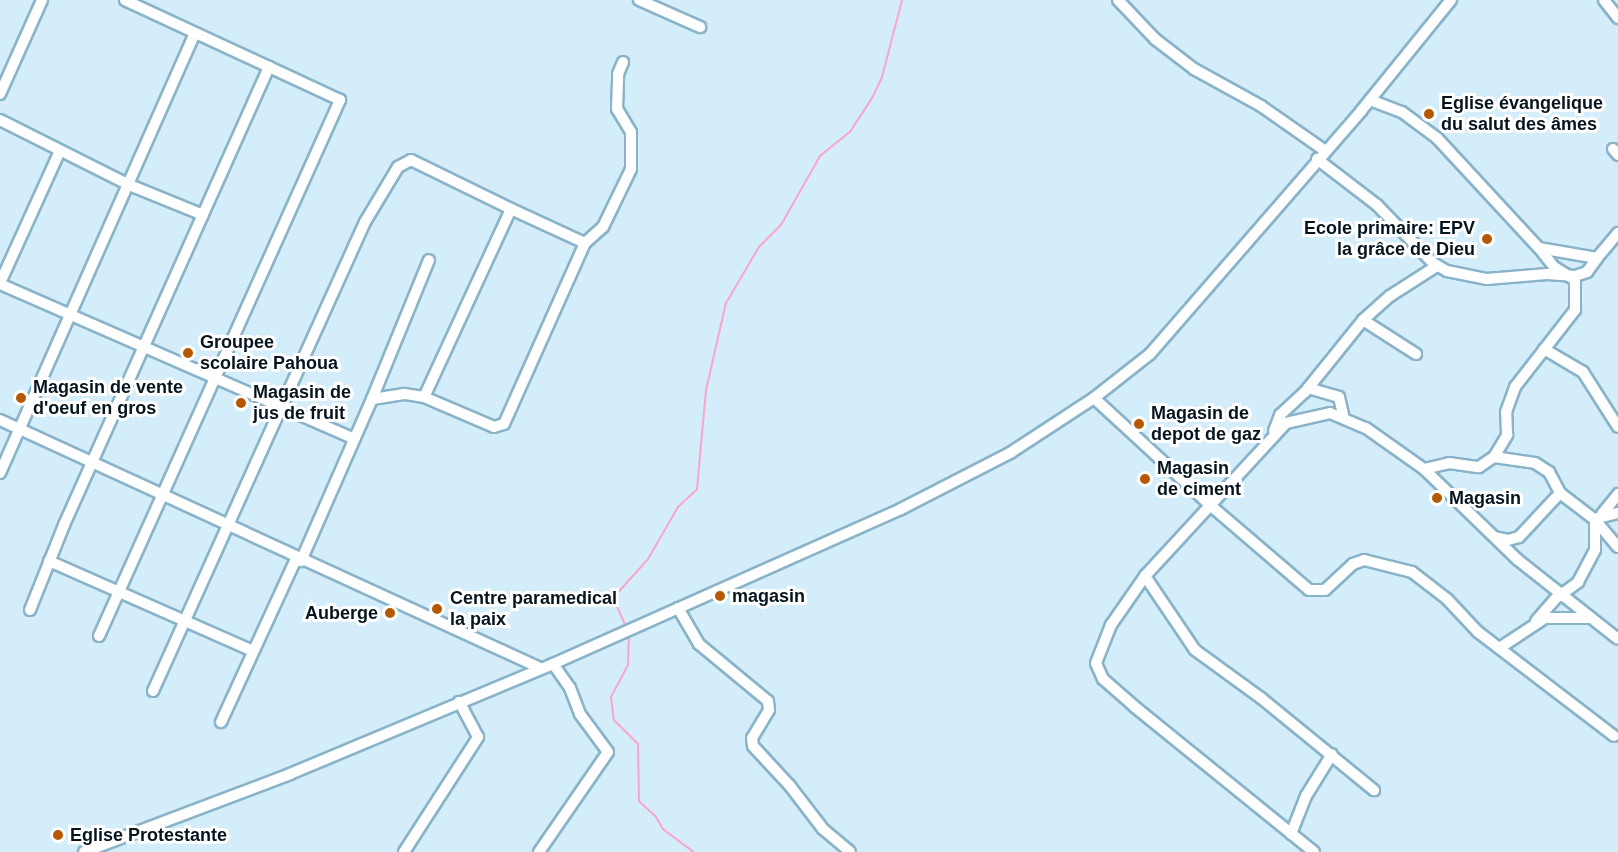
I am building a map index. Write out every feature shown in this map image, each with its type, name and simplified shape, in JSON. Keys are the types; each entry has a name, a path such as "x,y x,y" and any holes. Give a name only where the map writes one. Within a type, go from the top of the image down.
{"street":[{"path":"0,94 42,0"},
{"path":"99,636 340,100 125,0"},
{"path":"639,0 700,27"},
{"path":"1118,0 1155,39 1194,69 1261,106 1321,155 1377,205 1437,266 1487,279 1581,275 1618,233"},
{"path":"84,852 290,774 538,667 554,664 901,509 1010,453 1094,398 1150,354 1370,100 1451,0"},
{"path":"1604,0 1618,18"},
{"path":"0,473 195,33"},
{"path":"372,399 424,396 494,427 504,424 585,243 603,228 631,169 631,132 617,109 618,74 623,62"},
{"path":"30,610 92,462 269,68"},
{"path":"1370,100 1402,112 1437,138 1554,267 1577,285 1575,310 1544,349 1509,400 1507,435 1494,457 1479,466 1449,464 1424,469"},
{"path":"0,120 59,153 203,215"},
{"path":"59,153 0,283 352,438"},
{"path":"153,692 230,526 365,222 403,163 411,160 585,243"},
{"path":"424,396 511,209"},
{"path":"1539,248 1563,250 1597,258"},
{"path":"1554,267 1563,250"},
{"path":"221,722 299,560 352,438 372,399 429,260"},
{"path":"1314,852 1103,679 1096,663 1098,652 1111,625 1145,576 1210,506 1274,431 1288,408 1308,388 1363,320 1390,297 1437,266"},
{"path":"1363,320 1416,354"},
{"path":"1544,349 1583,372 1618,427"},
{"path":"1308,388 1339,397 1343,415"},
{"path":"1094,398 1210,506 1309,590 1324,590 1364,560 1396,565 1432,586 1478,632 1501,647 1614,736"},
{"path":"1288,408 1296,418"},
{"path":"1274,431 1296,418 1321,413 1343,415 1424,469 1495,537 1618,639"},
{"path":"0,420 299,560 538,667"},
{"path":"1494,457 1535,462 1549,472 1560,494 1597,518 1618,547"},
{"path":"1495,537 1508,540 1519,537 1560,494"},
{"path":"1501,647 1536,621 1562,594 1578,582 1595,550 1597,518 1618,494"},
{"path":"1597,518 1618,513"},
{"path":"49,561 254,651"},
{"path":"1145,576 1195,650 1332,754 1374,790"},
{"path":"678,608 699,644 768,701 769,710 753,738 753,746 790,786 823,829 850,852"},
{"path":"1536,621 1557,616 1591,618"},
{"path":"539,852 608,752 580,714 570,687 554,664"},
{"path":"404,852 478,737 459,702"},
{"path":"1291,834 1306,796 1332,754"}],"waterway":[{"path":"627,629 613,598 648,559 678,507 697,489 706,390 726,303 759,247 781,225 820,156 850,132 871,100 882,77 902,0"},
{"path":"629,634 628,665 611,697 614,720 638,744 639,801 656,817 663,829 693,852"}],"place":[{"name":"Eglise évangelique du salut des âmes","path":"1429,114"},
{"name":"Ecole primaire: EPV la grâce de Dieu","path":"1487,239"},
{"name":"Groupee scolaire Pahoua","path":"188,353"},
{"name":"Magasin de vente d'oeuf en gros","path":"21,398"},
{"name":"Magasin de jus de fruit","path":"241,403"},
{"name":"Magasin de depot de gaz","path":"1139,424"},
{"name":"Magasin de ciment","path":"1145,479"},
{"name":"Magasin","path":"1437,498"},
{"name":"magasin","path":"720,596"},
{"name":"Centre paramedical la paix","path":"437,609"},
{"name":"Auberge","path":"390,613"},
{"name":"Eglise Protestante","path":"58,835"}]}
